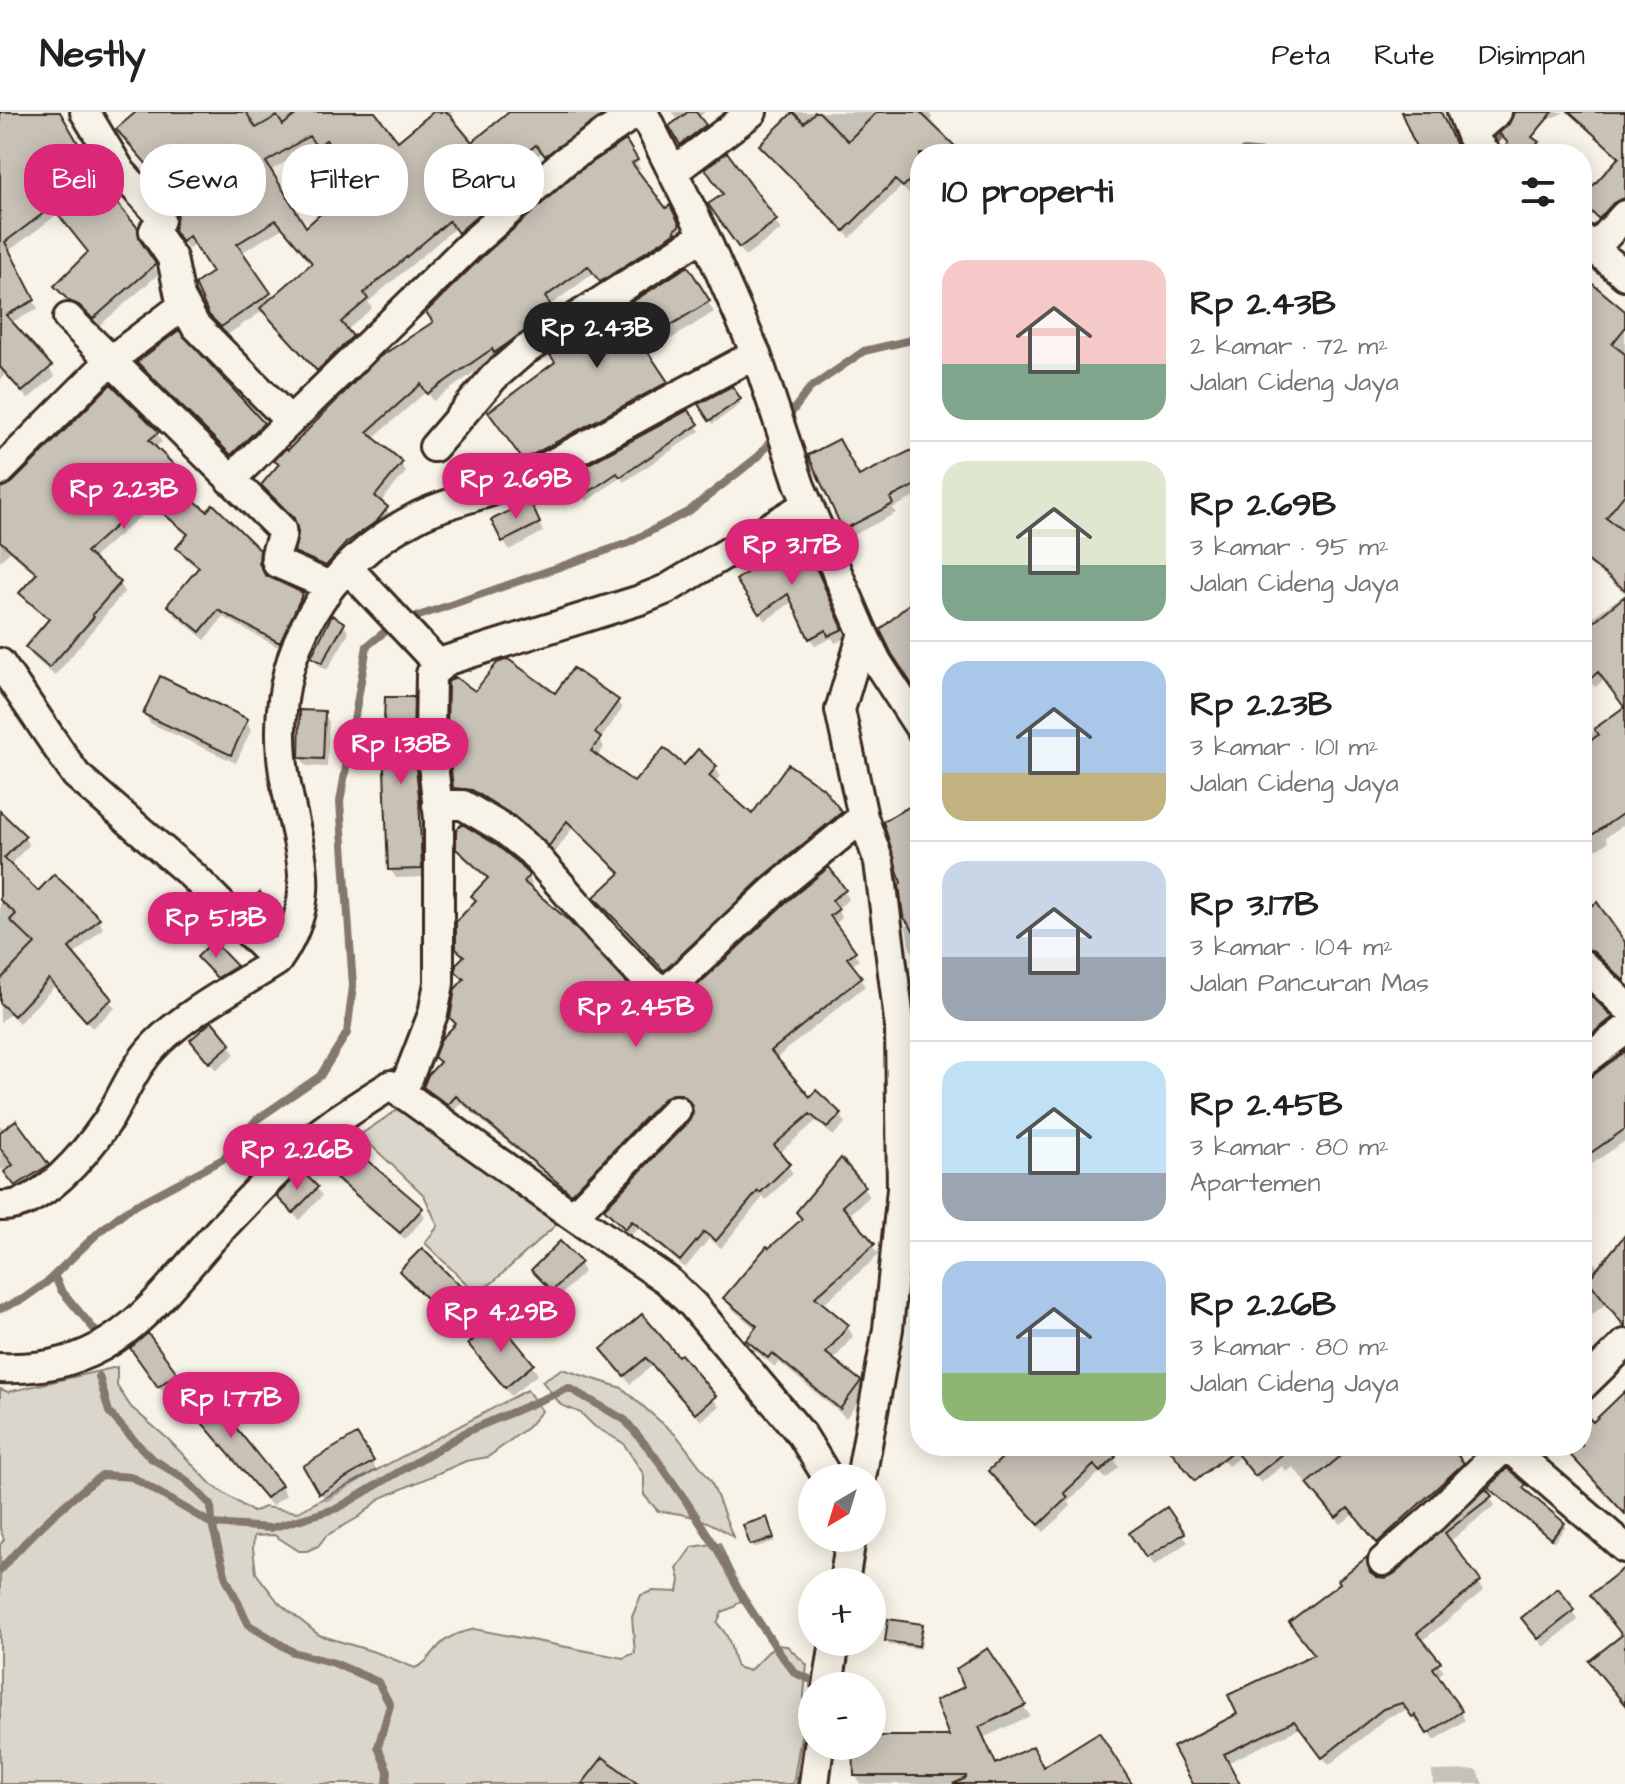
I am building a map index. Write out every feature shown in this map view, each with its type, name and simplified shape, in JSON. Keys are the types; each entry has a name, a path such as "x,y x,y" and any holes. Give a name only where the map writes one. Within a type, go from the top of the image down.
{"street":[{"path":"85,112 121,172 159,214 160,220 154,231 172,258 176,287 184,305 204,336 290,421"},
{"path":"230,480 470,245 543,179 640,112 674,171 759,360 791,460 863,633 877,662 910,713"},
{"path":"674,171 752,112"},
{"path":"1472,133 1497,112"},
{"path":"1592,241 1625,215"},
{"path":"434,447 494,377 524,351 704,235"},
{"path":"1592,247 1625,275"},
{"path":"0,471 111,360 184,305"},
{"path":"68,318 281,529 281,541 275,555 277,563 338,577 379,600 440,666"},
{"path":"0,1206 16,1206 37,1196 71,1166 107,1121 142,1060 172,1029 277,961 295,929 303,893 302,853 282,757 285,684 295,645 338,577 368,547 421,515 521,480 759,360"},
{"path":"402,1094 437,998 439,863 430,736 431,674 448,660 667,589 808,504"},
{"path":"863,633 840,710 863,817 879,862 900,1028 902,1189 888,1329 864,1464"},
{"path":"0,663 76,775 193,876 277,961"},
{"path":"437,805 463,805 505,830 531,851 604,935 649,982 662,989 672,986 774,890 863,817"},
{"path":"1592,974 1625,1005"},
{"path":"1592,1055 1625,1030"},
{"path":"0,1368 37,1368 96,1350 114,1341 156,1304 213,1238 311,1140 391,1085 681,1292 802,1435 820,1464"},
{"path":"573,1216 676,1110"},
{"path":"1592,1376 1625,1344"},
{"path":"1383,1561 1504,1456"},
{"path":"1522,1456 1625,1548"},
{"path":"814,1784 817,1760"}],"shaded area":[{"path":"403,1106 557,1224 492,1283 475,1292 425,1243 438,1226 424,1195 360,1135"},
{"path":"117,1367 117,1386 131,1407 168,1439 212,1485 253,1512 264,1507 298,1512 527,1390 542,1411 528,1427 488,1457 466,1461 381,1498 359,1517 307,1551 299,1551 274,1535 254,1536 256,1573 279,1603 319,1635 415,1668 444,1641 474,1629 623,1658 635,1653 632,1617 641,1595 653,1591 678,1592 680,1580 677,1568 692,1547 720,1543 743,1598 734,1607 722,1612 717,1623 728,1639 737,1667 749,1671 775,1645 787,1646 807,1665 806,1672 798,1672 798,1754 793,1784 0,1784 0,1545 4,1539 0,1529 0,1389 8,1392"},
{"path":"562,1369 622,1388 677,1436 711,1481 733,1537 698,1518 658,1511 644,1495 644,1475 623,1443 594,1426 581,1413 561,1405 542,1381"}],"building":[{"path":"0,112 60,112 79,144 24,144 24,216 40,216 5,242 35,300 6,315 52,366 22,392 0,367"},
{"path":"136,112 246,112 256,128 277,116 283,125 299,112 375,112 398,141 433,112 447,112 472,142 509,112 607,112 545,156 544,144 424,144 424,216 477,216 458,233 449,221 364,293 368,299 341,322 353,336 317,371 260,308 312,263 276,220 237,244 271,293 221,327 209,315 195,284 212,272 189,236 182,242 174,230 177,216 266,216 266,162 266,144 140,144 140,157 116,129"},
{"path":"688,112 696,112 706,125 680,145 669,126"},
{"path":"793,112 804,123 819,112 848,141 877,112 920,112 953,144 910,144 910,180 903,187 895,180 844,231 759,145"},
{"path":"1401,112 1441,112 1455,144 1415,144"},
{"path":"1514,112 1553,112 1532,137 1539,142 1537,144 1507,144 1499,133 1509,124"},
{"path":"1569,112 1625,112 1625,198 1613,203 1599,219 1592,212 1592,187 1619,157"},
{"path":"626,140 638,160 632,163 666,208 670,205 680,225 674,230 676,232 600,282 588,266 545,297 555,311 427,394 421,384 367,432 403,462 375,496 388,507 377,521 346,543 326,566 294,552 298,532 294,518 261,485 279,464 274,461 378,358 433,322 426,312 528,216 544,216 544,202 575,174"},
{"path":"727,152 777,220 739,248 708,204 723,194 705,169"},
{"path":"124,212 138,228 140,240 156,264 93,319 54,286 88,252 59,216 124,216"},
{"path":"688,266 710,301 642,343 668,382 523,460 488,412 555,362 550,355"},
{"path":"1592,283 1625,311 1625,328 1612,344 1625,354 1625,494 1606,518 1625,532 1625,590 1592,564"},
{"path":"179,330 264,423 231,455 137,362"},
{"path":"111,384 159,432 149,440 177,468 167,478 207,511 213,504 260,550 259,563 265,575 303,593 280,643 218,610 200,632 167,605 199,567 176,548 188,534 146,499 86,552 121,582 92,615 94,617 49,668 25,647 49,619 19,593 37,573 0,541 0,488 12,483"},
{"path":"732,386 741,399 709,421 698,404"},
{"path":"688,410 699,424 620,477 617,473 583,496 568,475"},
{"path":"839,439 859,476 910,451 910,488 890,498 893,504 843,530 808,455"},
{"path":"530,501 540,523 502,542 491,520"},
{"path":"791,534 818,572 843,629 828,636 826,630 809,639 788,594 759,614 736,580 774,553 769,547"},
{"path":"1625,596 1625,812 1592,835 1592,740 1598,735 1594,729 1624,707 1598,672 1592,677 1592,623"},
{"path":"910,603 910,682 892,654 880,630"},
{"path":"332,615 345,623 322,663 311,657"},
{"path":"508,659 555,693 573,668 619,700 595,733 601,738 591,751 634,782 664,748 684,765 698,749 717,766 709,776 752,814 788,764 823,788 842,812 762,878 664,971 594,897 620,873 567,821 549,846 514,816 472,790 453,788 447,735 448,682 455,677 475,691 497,663"},
{"path":"160,676 248,719 231,755 143,714"},
{"path":"385,697 414,697 413,738 422,869 388,870 383,745"},
{"path":"300,710 325,711 323,759 299,758"},
{"path":"910,806 910,926 903,916 901,883 883,821"},
{"path":"0,811 26,836 4,858 38,891 54,874 100,918 69,948 112,999 86,1021 49,979 14,1016 0,1003 0,980 35,944 10,920 16,914 0,900"},
{"path":"462,824 519,863 529,875 524,882 568,920 637,994 660,1006 684,998 785,903 829,867 846,890 832,900 839,909 830,916 856,951 847,958 862,977 771,1051 810,1097 816,1090 842,1114 827,1128 810,1114 774,1145 790,1164 760,1193 758,1191 716,1241 704,1232 680,1261 632,1221 625,1229 604,1209 689,1121 693,1113 692,1105 681,1094 664,1098 571,1194 456,1096 448,1105 423,1087 428,1075 440,1062 434,1057 441,1039 456,1024 450,1018 455,989 464,979 456,972 456,964 464,956 456,949 456,922 476,900 471,896 488,878 456,849 456,830"},
{"path":"260,892 280,918 268,928 245,904"},
{"path":"1597,902 1625,942 1625,982 1592,951 1592,906"},
{"path":"213,941 237,966 217,978 197,957"},
{"path":"1592,997 1613,1017 1592,1034"},
{"path":"212,1021 231,1044 209,1063 190,1040"},
{"path":"1625,1051 1625,1129 1592,1152 1592,1076"},
{"path":"16,1120 49,1165 15,1186 4,1172 13,1165 0,1148 0,1132"},
{"path":"348,1144 423,1208 400,1233 325,1168"},
{"path":"841,1158 865,1186 842,1206 875,1244 815,1297 849,1325 826,1353 861,1381 840,1409 772,1353 768,1358 746,1340 757,1326 723,1298 767,1246 769,1248 802,1219 796,1212"},
{"path":"302,1171 318,1187 293,1213 276,1196"},
{"path":"1625,1235 1625,1327 1592,1285 1592,1275"},
{"path":"560,1241 581,1262 552,1291 531,1270"},
{"path":"422,1248 461,1287 438,1310 399,1271"},
{"path":"642,1314 716,1396 695,1414 646,1358 624,1376 601,1349"},
{"path":"498,1320 534,1364 505,1388 468,1344"},
{"path":"148,1333 177,1373 158,1387 130,1348"},
{"path":"200,1383 282,1485 266,1498 181,1398"},
{"path":"1625,1391 1625,1514 1571,1456 1592,1456 1593,1422"},
{"path":"357,1434 374,1461 319,1494 303,1466"},
{"path":"1004,1456 1116,1457 1100,1472 1094,1465 1064,1493 1068,1497 1039,1525 988,1471"},
{"path":"1175,1456 1226,1456 1195,1481"},
{"path":"1239,1456 1280,1456 1255,1476"},
{"path":"1341,1456 1458,1456 1464,1463 1377,1543 1348,1508 1336,1518 1307,1484"},
{"path":"1507,1468 1526,1484 1523,1488 1565,1523 1551,1539 1488,1488"},
{"path":"1486,1489 1492,1496 1445,1533 1481,1581 1417,1633 1441,1662 1433,1668 1462,1711 1427,1734 1415,1715 1412,1717 1402,1703 1383,1709 1322,1758 1294,1721 1224,1754 1240,1784 1193,1784 1173,1747 1237,1714 1228,1695 1314,1654 1289,1622 1340,1583 1338,1580 1367,1557 1370,1572 1377,1577 1386,1578 1394,1574"},
{"path":"1167,1507 1185,1533 1146,1558 1129,1533"},
{"path":"767,1517 774,1538 750,1545 743,1525"},
{"path":"1625,1567 1625,1705 1589,1661 1622,1635 1590,1595"},
{"path":"1558,1588 1575,1610 1538,1639 1521,1618"},
{"path":"888,1619 923,1624 919,1646 886,1641"},
{"path":"988,1648 1026,1705 979,1727 996,1764 1033,1746 1043,1767 1099,1732 1132,1784 953,1784 966,1776 854,1776 853,1760 886,1760 886,1736 949,1736 935,1701 964,1687 956,1669"},
{"path":"603,1757 638,1784 582,1784"}],"waterway":[{"path":"1490,144 1504,133 1520,112"},
{"path":"786,420 809,389 864,351 910,340"},
{"path":"0,1309 23,1299 47,1282 100,1231 127,1210 223,1159 256,1120 320,1076 347,1033 353,986 340,802 367,646 393,625 628,543 689,511 759,456 776,434"},
{"path":"54,1275 61,1290 98,1334"},
{"path":"99,1376 109,1412 151,1458 186,1480 211,1505 212,1524 226,1578 249,1625 293,1652 334,1663 378,1682 390,1705 378,1747 388,1771 387,1784"},
{"path":"0,1570 48,1520 102,1475 132,1477 212,1524 271,1528 338,1508 468,1431 569,1388 625,1420 654,1455 717,1549 743,1598 781,1655 798,1674"},
{"path":"799,1784 802,1760"}]}
